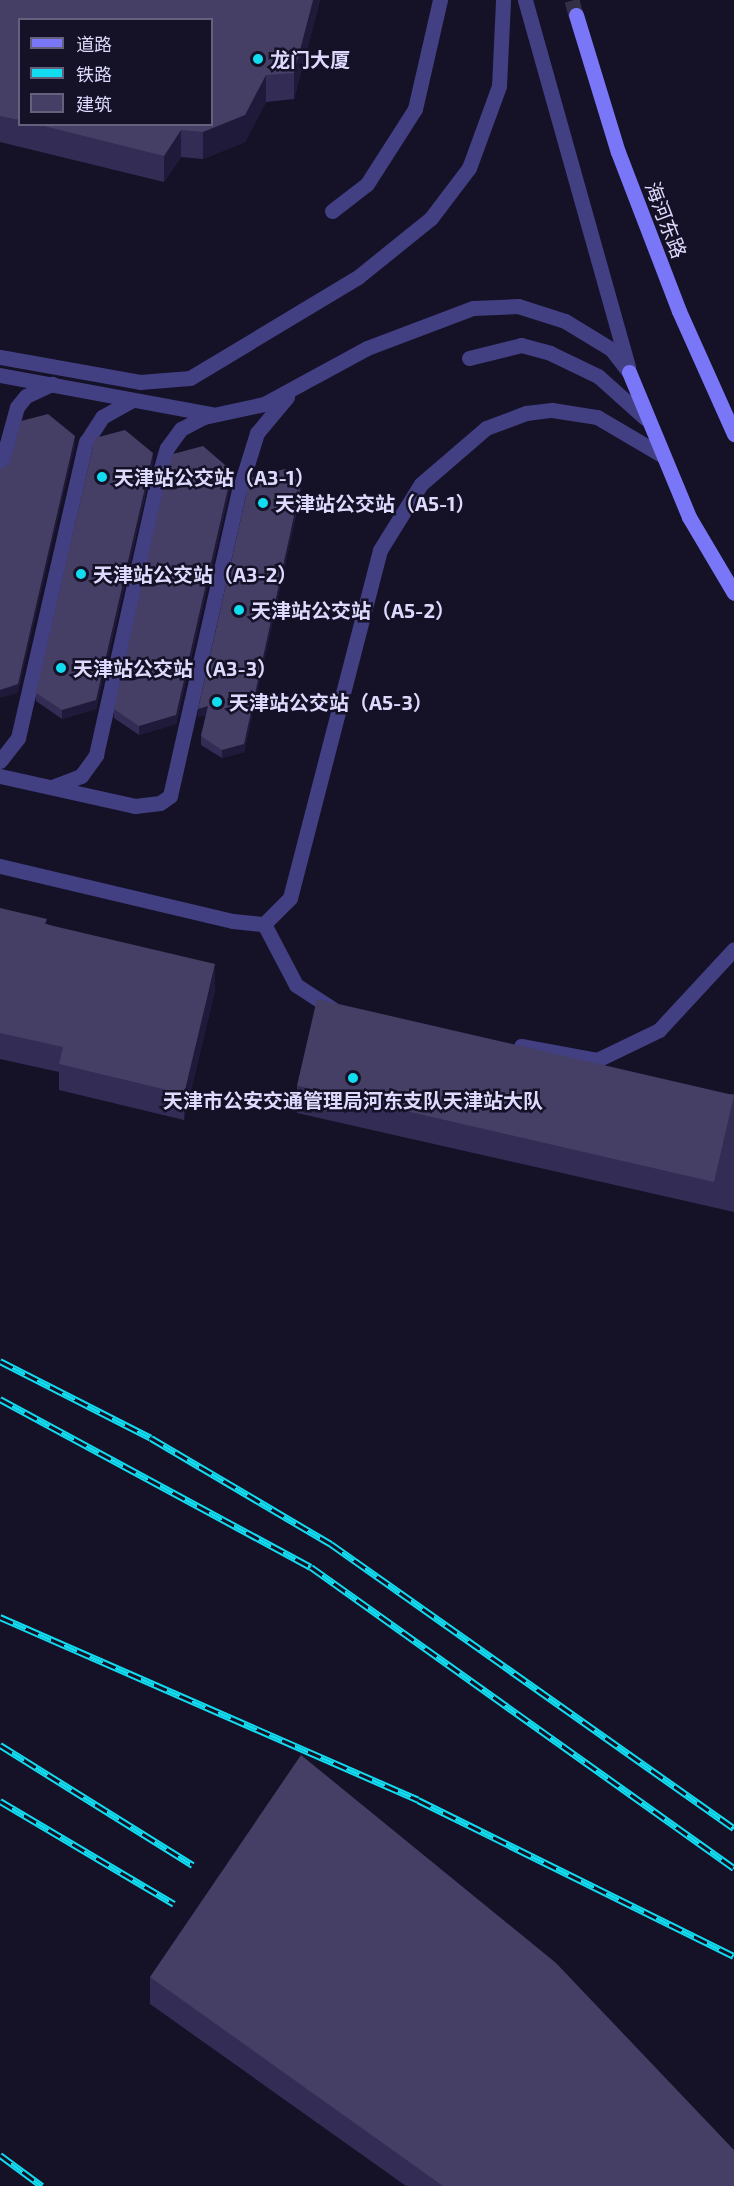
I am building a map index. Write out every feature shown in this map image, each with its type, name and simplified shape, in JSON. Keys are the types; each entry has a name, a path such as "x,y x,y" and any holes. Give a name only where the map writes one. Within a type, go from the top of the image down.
{"main road":[{"name":"海河东路","path":"576,15 618,152 687,332 734,434"},
{"path":"629,372 660,454 734,593"}],"lane":[{"path":"332,211 367,183 415,109 440,0"},
{"path":"0,357 140,382 190,378 367,270 431,218 469,168 499,86 503,0"},
{"path":"525,0 629,372"},
{"path":"52,787 81,776 96,755 167,447 192,422 292,392 367,348 439,316 493,305 545,313 591,333 629,372"},
{"path":"469,358 521,345 550,353 598,376 645,418"},
{"path":"0,375 220,415"},
{"path":"0,469 17,406 26,396 52,384"},
{"path":"0,776 135,806 160,803 170,796 251,451 268,416 292,392"},
{"path":"0,761 18,738 86,442 102,417 133,400"},
{"path":"264,924 290,898 374,568 392,525 420,484 486,428 526,413 552,410 597,417 660,454"},
{"path":"0,866 233,921 264,924"},
{"path":"264,924 296,985 352,1016"},
{"path":"504,1043 597,1059 659,1030 734,949"}],"building":[{"name":"龙门大厦","path":"0,0 313,0 294,73 266,75 245,115 203,132 181,130 164,156 44,126 213,126 213,18 18,18 18,120 0,116"},
{"path":"48,414 75,436 18,684 0,690 0,469 9,464 21,421"},
{"path":"125,430 153,453 96,700 62,710 36,693 95,438"},
{"path":"203,446 232,471 176,715 139,726 114,709 166,476 173,454"},
{"path":"285,469 301,484 244,744 222,750 201,736 208,706 198,709 250,478"},
{"path":"0,908 47,919 45,924 215,964 184,1094 59,1064 63,1047 0,1033"},
{"path":"317,999 734,1095 714,1182 297,1086"},
{"path":"301,1755 556,1963 734,2150 734,2186 443,2186 150,1977"}],"tunnel":[{"path":"572,0 576,15"}],"railway":[{"path":"0,1361 151,1438 331,1544 734,1828"},
{"path":"0,1399 311,1567 734,1868"},
{"path":"0,1617 418,1800 734,1956"},
{"path":"0,1745 193,1865"},
{"path":"0,1801 174,1904"},
{"path":"0,2155 42,2186"}],"place":[{"name":"龙门大厦","path":"258,59"},
{"name":"天津站公交站（A3-1）","path":"102,477"},
{"name":"天津站公交站（A5-1）","path":"263,503"},
{"name":"天津站公交站（A3-2）","path":"81,574"},
{"name":"天津站公交站（A5-2）","path":"239,610"},
{"name":"天津站公交站（A3-3）","path":"61,668"},
{"name":"天津站公交站（A5-3）","path":"217,702"},
{"name":"天津市公安交通管理局河东支队天津站大队","path":"353,1078"}]}
